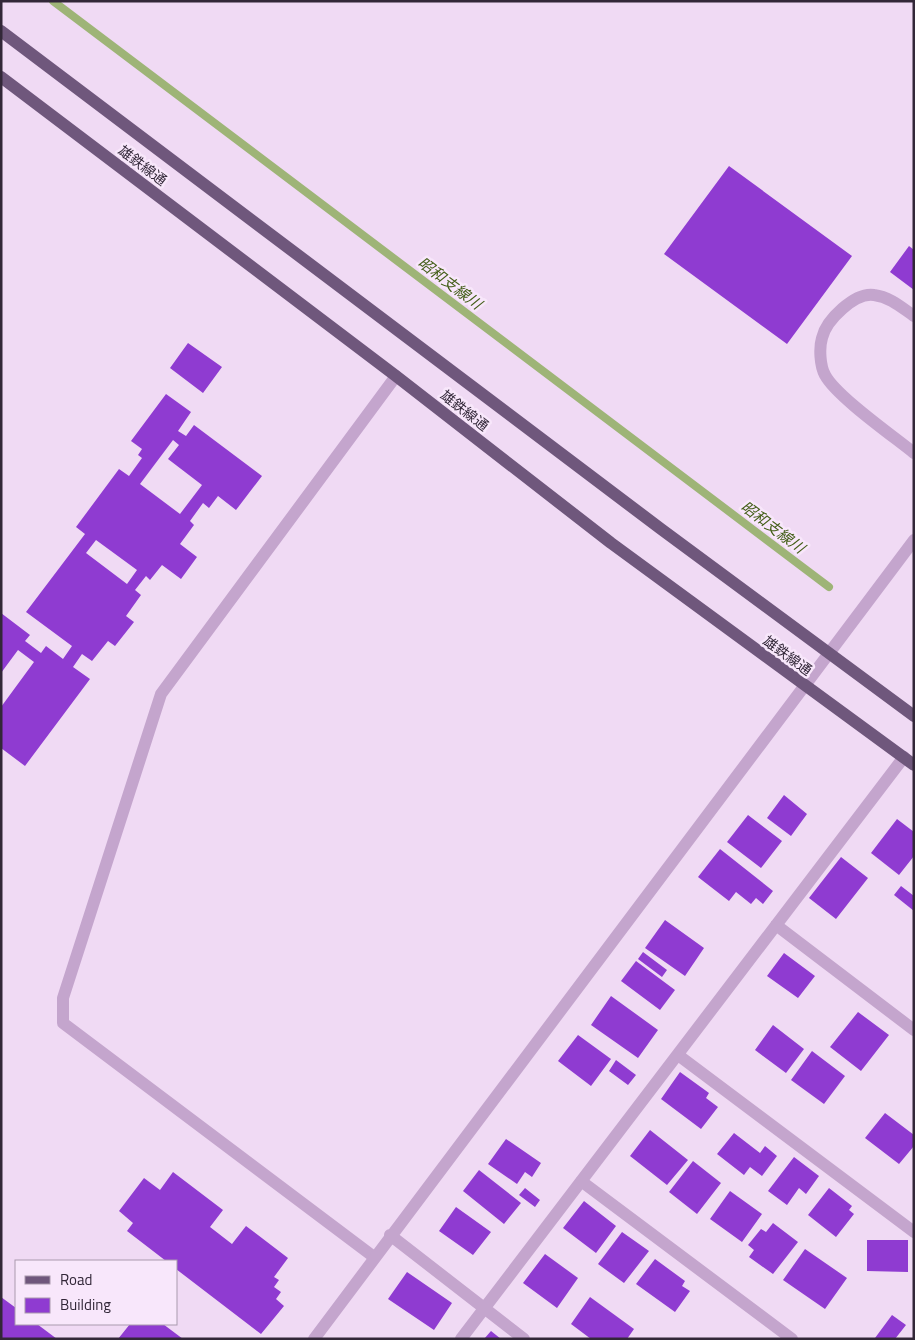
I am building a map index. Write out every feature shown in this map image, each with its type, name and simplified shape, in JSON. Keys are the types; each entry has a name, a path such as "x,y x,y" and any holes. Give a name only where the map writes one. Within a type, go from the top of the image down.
{"main road":[{"name":"雄鉄線通","path":"1,31 653,523 914,716"},
{"name":"雄鉄線通","path":"1,77 396,376 611,543 909,761"}],"street":[{"path":"914,316 893,300 873,294 856,297 838,314 822,336 821,353 824,374 835,389 914,453"},
{"path":"374,1257 63,1023 63,998 161,694 396,376"},
{"path":"314,1339 390,1235 914,540"},
{"path":"461,1339 776,925 909,761"},
{"path":"776,925 914,1030"},
{"path":"678,1055 914,1232"},
{"path":"581,1181 792,1339"},
{"path":"390,1235 524,1339"}],"building":[{"path":"729,166 852,256 787,344 664,254"},
{"path":"909,246 914,250 914,290 890,272"},
{"path":"188,343 222,367 203,393 170,368"},
{"path":"166,394 191,412 178,431 186,436 194,425 262,476 236,510 218,496 209,508 203,503 190,521 194,525 180,544 197,557 181,579 162,565 150,580 146,576 135,590 141,595 126,616 134,622 115,646 108,641 92,661 82,654 73,667 90,679 25,766 1,748 1,707 34,662 18,650 1,673 1,613 30,635 25,641 41,653 46,646 63,659 72,646 26,612 85,534 76,527 119,469 129,476 142,458 138,455 142,449 131,441","holes":["173,440 179,445 168,459 202,485 180,514 140,484","96,540 137,570 127,584 86,553"]},
{"path":"784,795 807,814 791,836 767,818"},
{"path":"748,815 782,841 761,868 727,842"},
{"path":"897,819 914,832 914,856 899,875 871,853"},
{"path":"720,849 773,891 763,904 756,898 751,904 736,892 729,901 698,877"},
{"path":"841,857 868,878 836,919 809,898"},
{"path":"901,886 914,896 914,911 894,895"},
{"path":"665,920 704,948 685,976 645,948"},
{"path":"643,952 667,970 662,977 638,959"},
{"path":"784,953 815,976 798,998 767,976"},
{"path":"636,961 675,990 660,1010 621,981"},
{"path":"611,996 658,1030 638,1058 591,1025"},
{"path":"858,1012 889,1035 861,1071 830,1047"},
{"path":"773,1025 804,1049 786,1073 755,1050"},
{"path":"578,1035 611,1059 591,1086 558,1061"},
{"path":"812,1051 845,1076 824,1104 791,1080"},
{"path":"616,1060 636,1075 628,1085 609,1071"},
{"path":"680,1072 709,1093 706,1098 718,1107 701,1129 661,1099"},
{"path":"885,1113 914,1135 914,1146 899,1164 865,1138"},
{"path":"650,1130 688,1160 667,1185 630,1156"},
{"path":"734,1133 760,1153 765,1146 777,1156 762,1176 750,1167 744,1175 717,1154"},
{"path":"506,1139 541,1163 532,1177 525,1172 517,1184 488,1164"},
{"path":"794,1157 819,1176 806,1194 799,1188 787,1205 768,1191"},
{"path":"693,1161 721,1183 697,1214 669,1192"},
{"path":"479,1170 521,1203 504,1224 463,1191"},
{"path":"173,1172 223,1210 210,1227 232,1244 246,1226 288,1258 274,1277 279,1280 274,1287 281,1292 276,1299 284,1306 261,1334 178,1271 178,1260 165,1260 127,1231 133,1223 119,1211 144,1178 160,1190"},
{"path":"525,1188 540,1200 535,1207 519,1195"},
{"path":"829,1188 852,1206 849,1210 854,1214 836,1237 808,1215"},
{"path":"730,1191 762,1214 742,1242 710,1219"},
{"path":"584,1201 616,1226 596,1253 563,1228"},
{"path":"456,1207 491,1232 473,1255 439,1231"},
{"path":"773,1223 798,1242 773,1274 749,1257 754,1250 748,1245 761,1229 766,1232"},
{"path":"622,1232 649,1251 624,1283 598,1264"},
{"path":"867,1240 908,1240 908,1272 867,1271"},
{"path":"805,1249 847,1278 825,1309 783,1280"},
{"path":"545,1254 578,1278 557,1308 523,1283"},
{"path":"655,1259 685,1281 682,1286 690,1291 675,1312 636,1284"},
{"path":"407,1272 452,1303 434,1330 388,1299"},
{"path":"1,1297 15,1307 15,1325 38,1325 57,1339 1,1339"},
{"path":"590,1297 634,1329 627,1339 591,1339 571,1324"},
{"path":"892,1315 906,1325 895,1339 875,1338"},
{"path":"129,1325 164,1325 183,1339 118,1339"},
{"path":"491,1331 501,1339 484,1339"}],"waterway":[{"name":"昭和支線川","path":"53,1 829,587"}]}
